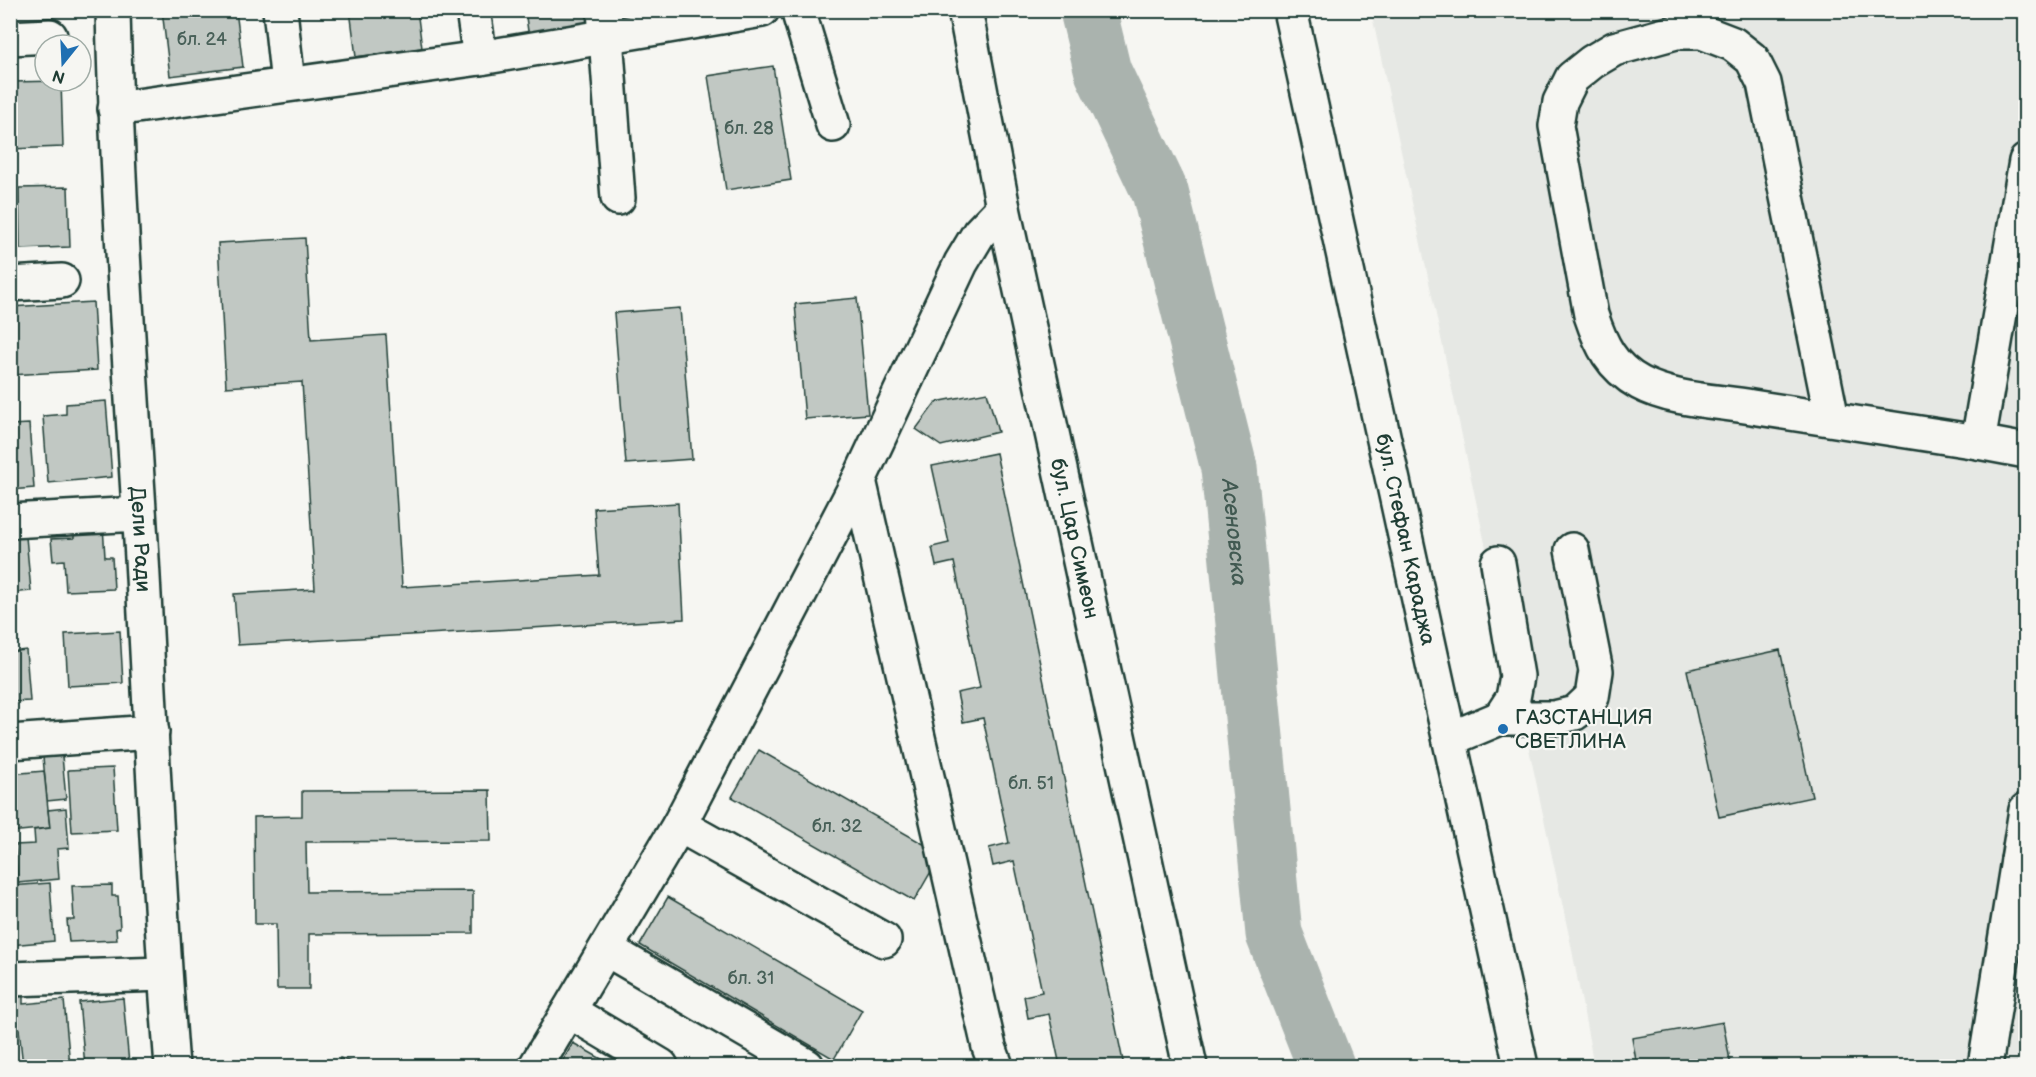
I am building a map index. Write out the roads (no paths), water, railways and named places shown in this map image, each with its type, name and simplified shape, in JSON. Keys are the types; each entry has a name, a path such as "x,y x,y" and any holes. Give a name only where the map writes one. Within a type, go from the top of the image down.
{"street":[{"name":"Дели Ради","path":"113,10 123,280 152,732 164,974 172,1066"},
{"path":"280,10 288,84"},
{"path":"473,10 480,58"},
{"path":"115,109 480,58 606,23 762,10"},
{"path":"798,10 833,125"},
{"name":"бул. Цар Симеон","path":"965,10 1003,208 1190,1066"},
{"name":"бул. Стефан Караджа","path":"1290,10 1521,1066"},
{"path":"606,23 618,198"},
{"path":"1832,419 1764,83 1752,59 1733,44 1702,32 1676,32 1614,49 1592,62 1572,78 1560,102 1556,126 1591,315 1600,343 1617,366 1641,383 1670,394 2025,451"},
{"path":"10,38 33,37"},
{"path":"1978,442 2025,161"},
{"path":"537,1066 679,825 859,480 961,263 979,233 1003,208"},
{"path":"10,284 62,281"},
{"path":"859,480 989,1047 996,1066"},
{"path":"10,520 139,514"},
{"path":"1449,739 1500,718 1554,718 1575,713 1592,697 1596,671 1572,550"},
{"path":"1498,564 1517,676 1514,698 1500,718"},
{"path":"10,742 152,732"},
{"path":"1985,1066 2021,860 2025,810"},
{"path":"679,825 884,940"},
{"path":"606,949 807,1066"},
{"path":"10,979 164,974"},
{"path":"569,1011 661,1066"}],"waterway":[{"name":"Асеновска","path":"1088,10 1103,72 1160,192 1229,468 1274,934 1326,1066"}],"place":[{"name":"ГАЗСТАНЦИЯ СВЕТЛИНА","path":"1503,729"}]}
